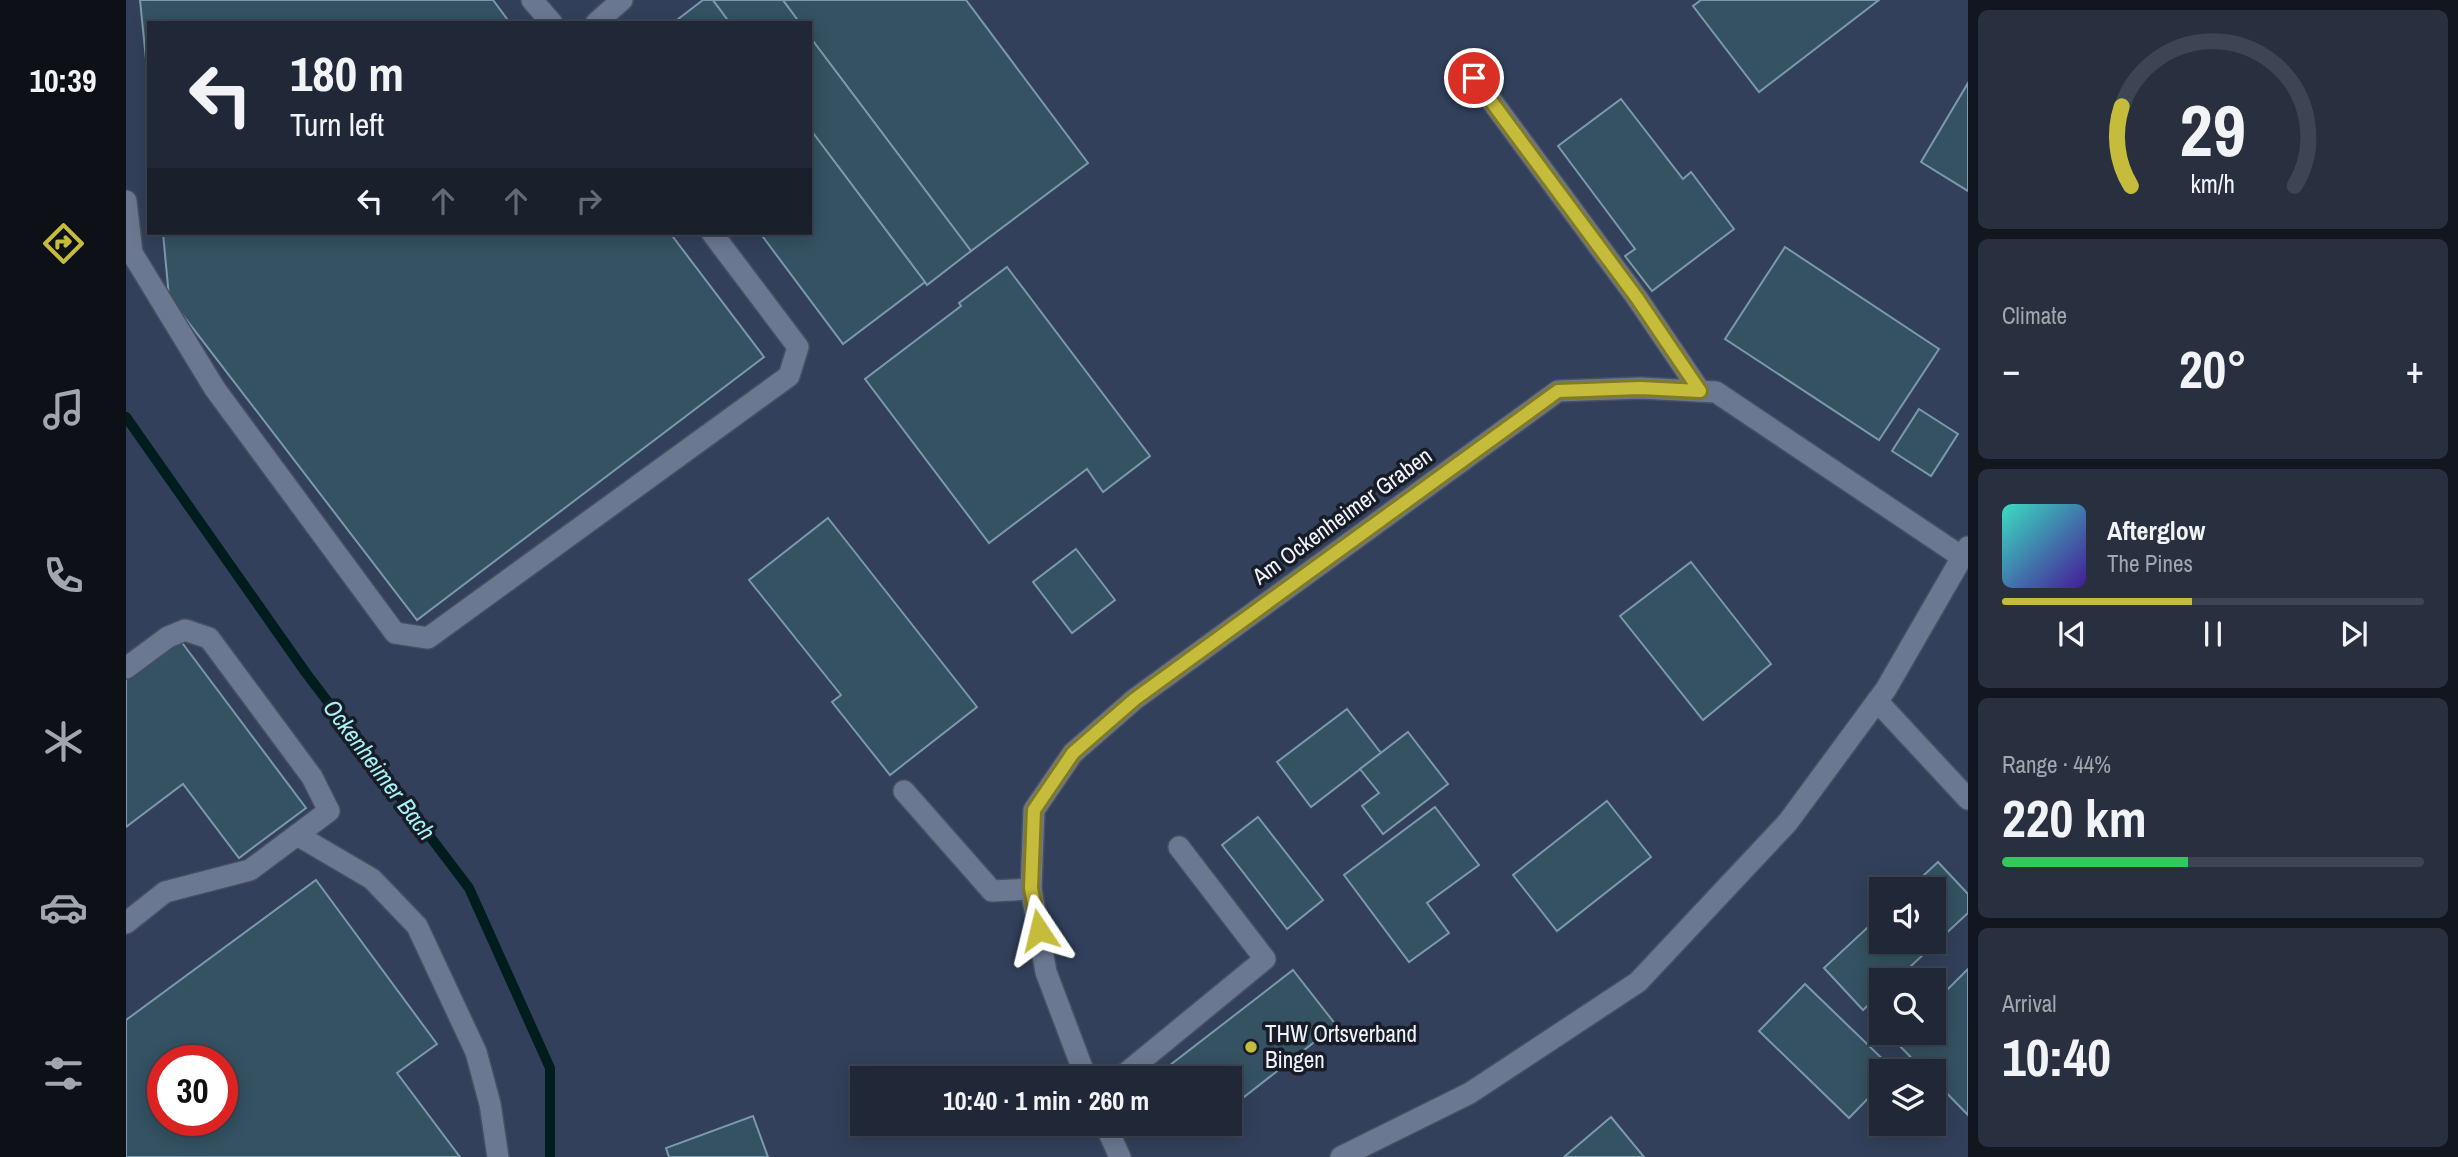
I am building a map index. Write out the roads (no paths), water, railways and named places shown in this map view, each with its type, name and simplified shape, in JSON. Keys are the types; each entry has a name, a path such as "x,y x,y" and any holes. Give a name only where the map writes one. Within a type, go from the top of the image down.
{"street":[{"path":"532,0 549,21"},
{"path":"598,21 622,0"},
{"path":"1474,78 1637,298 1700,391"},
{"path":"126,201 132,253 215,389 395,633 428,638 789,376 798,347 714,235"},
{"name":"Am Ockenheimer Graben","path":"1081,1066 1046,972 1031,888 1034,810 1073,753 1135,699 1558,391 1640,388 1716,392 1965,552 1886,688 1788,822 1638,982 1470,1093 1341,1157"},
{"path":"126,668 168,637 185,630 209,638 312,778 329,811 250,870 165,892 126,923"},
{"path":"1877,701 1968,799"},
{"path":"904,790 992,891 1031,888"},
{"path":"297,835 372,879 416,926 476,1052 490,1104 498,1157"},
{"path":"1135,1066 1265,959 1179,846"},
{"path":"1110,1136 1119,1157"}],"waterway":[{"name":"Ockenheimer Bach","path":"126,417 306,673 469,888 550,1068 550,1157"}],"place":[{"name":"THW Ortsverband Bingen","path":"1251,1047"}]}
